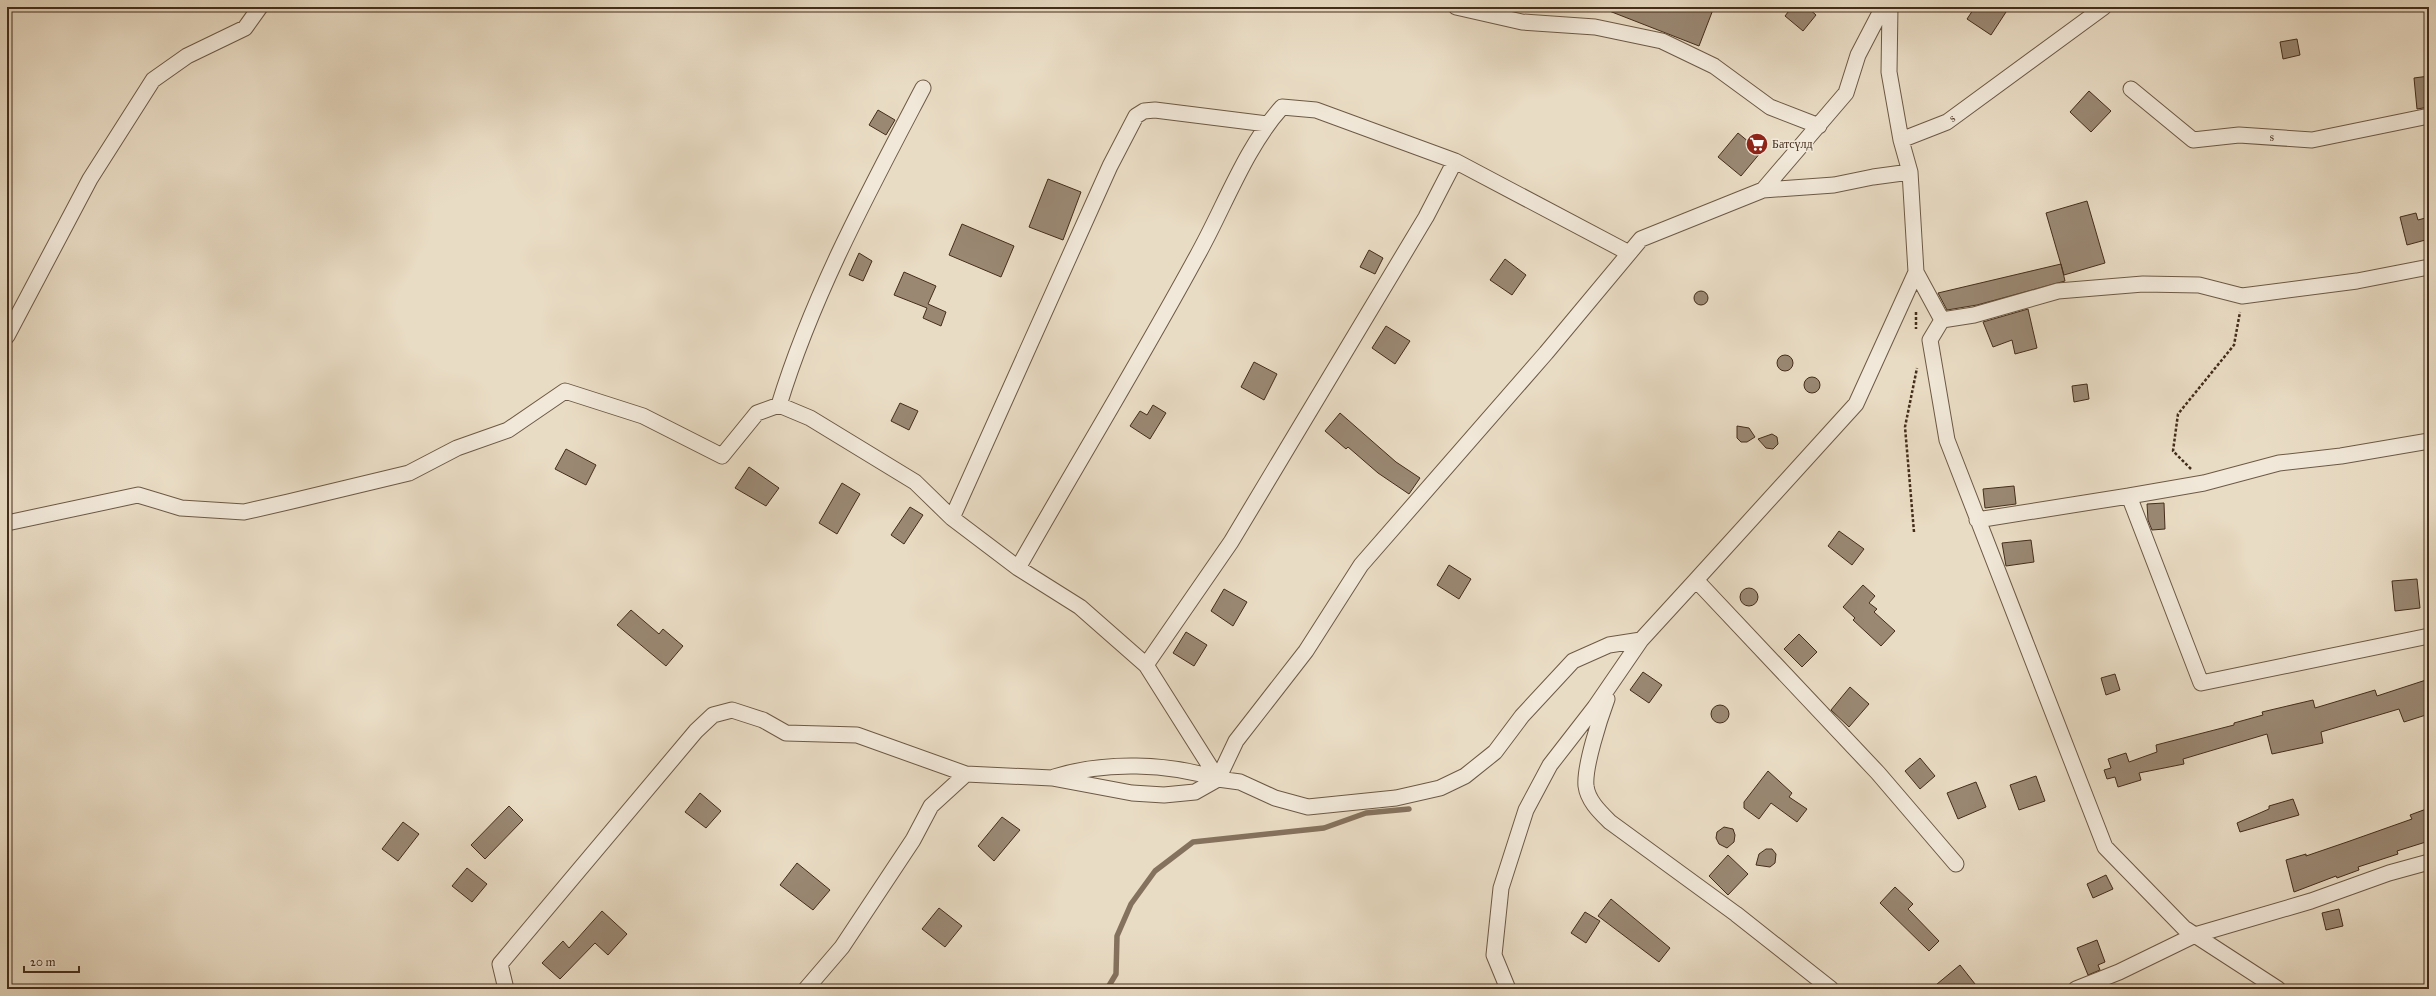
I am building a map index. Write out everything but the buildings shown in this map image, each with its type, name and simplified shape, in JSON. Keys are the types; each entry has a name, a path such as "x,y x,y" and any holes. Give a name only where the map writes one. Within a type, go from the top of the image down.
{"street":[{"path":"7,336 90,179 153,80 187,56 245,28 260,7"},
{"path":"1456,7 1522,22 1595,27 1662,41 1714,66 1770,106 1819,126"},
{"path":"1763,190 1846,93 1858,55 1883,7"},
{"path":"1890,7 1889,72 1901,140 1910,172 1916,272 1942,320"},
{"name":"s","path":"1901,140 1947,122 2104,7"},
{"path":"779,405 792,363 824,282 923,88"},
{"name":"s","path":"2131,90 2193,140 2239,135 2312,140 2429,116"},
{"path":"1018,568 1197,257 1255,143 1267,124 1282,107 1316,110 1455,161 1629,253"},
{"path":"952,518 1110,166 1136,116 1144,110 1156,110 1267,124"},
{"path":"1146,665 1231,542 1426,217 1455,161"},
{"path":"506,989 500,964 696,731 713,715 732,710 763,720 786,733 857,735 966,774 1052,778 1132,793 1164,795 1195,792 1218,778 1236,741 1306,651 1361,565 1546,353 1641,239 1763,190 1834,185 1873,177 1910,172"},
{"path":"1942,320 1974,315 2058,291 2143,284 2199,285 2242,296 2357,281 2429,267"},
{"path":"1508,989 1494,955 1501,888 1526,810 1550,765 1641,640 1856,404 1916,272"},
{"path":"1942,320 1930,340 1947,440 2105,847 2184,928 2278,989"},
{"path":"8,522 138,495 181,508 244,512 326,493 409,473 456,448 508,430 565,391 643,416 722,456 757,413 779,405 810,418 915,482 952,518 1018,568 1080,607 1146,665 1218,778"},
{"path":"1977,520 2204,483 2279,463 2341,456 2429,441"},
{"path":"2129,496 2201,683 2429,636"},
{"path":"1696,580 1878,773 1956,864"},
{"path":"1052,778 1080,769 1134,767 1193,770 1218,778 1240,782 1275,798 1308,807 1396,798 1440,788 1466,776 1495,752 1522,716 1573,661 1609,645 1641,640"},
{"path":"1614,679 1599,722 1591,756 1586,786 1593,804 1610,822 1736,914 1831,989"},
{"path":"806,989 842,947 913,840 931,806 966,774"},
{"path":"2076,989 2119,972 2195,935 2311,901 2389,873 2429,862"}],"path":[{"path":"2204,483 2173,451 2178,414 2234,345 2242,296"},
{"path":"1916,310 1916,333"},
{"path":"1914,532 1905,427 1917,363"}],"waterway":[{"path":"1107,989 1116,974 1117,936 1131,904 1155,871 1193,842 1324,828 1366,813 1409,809"}],"place":[{"name":"Батсүлд","path":"1757,144"}]}
